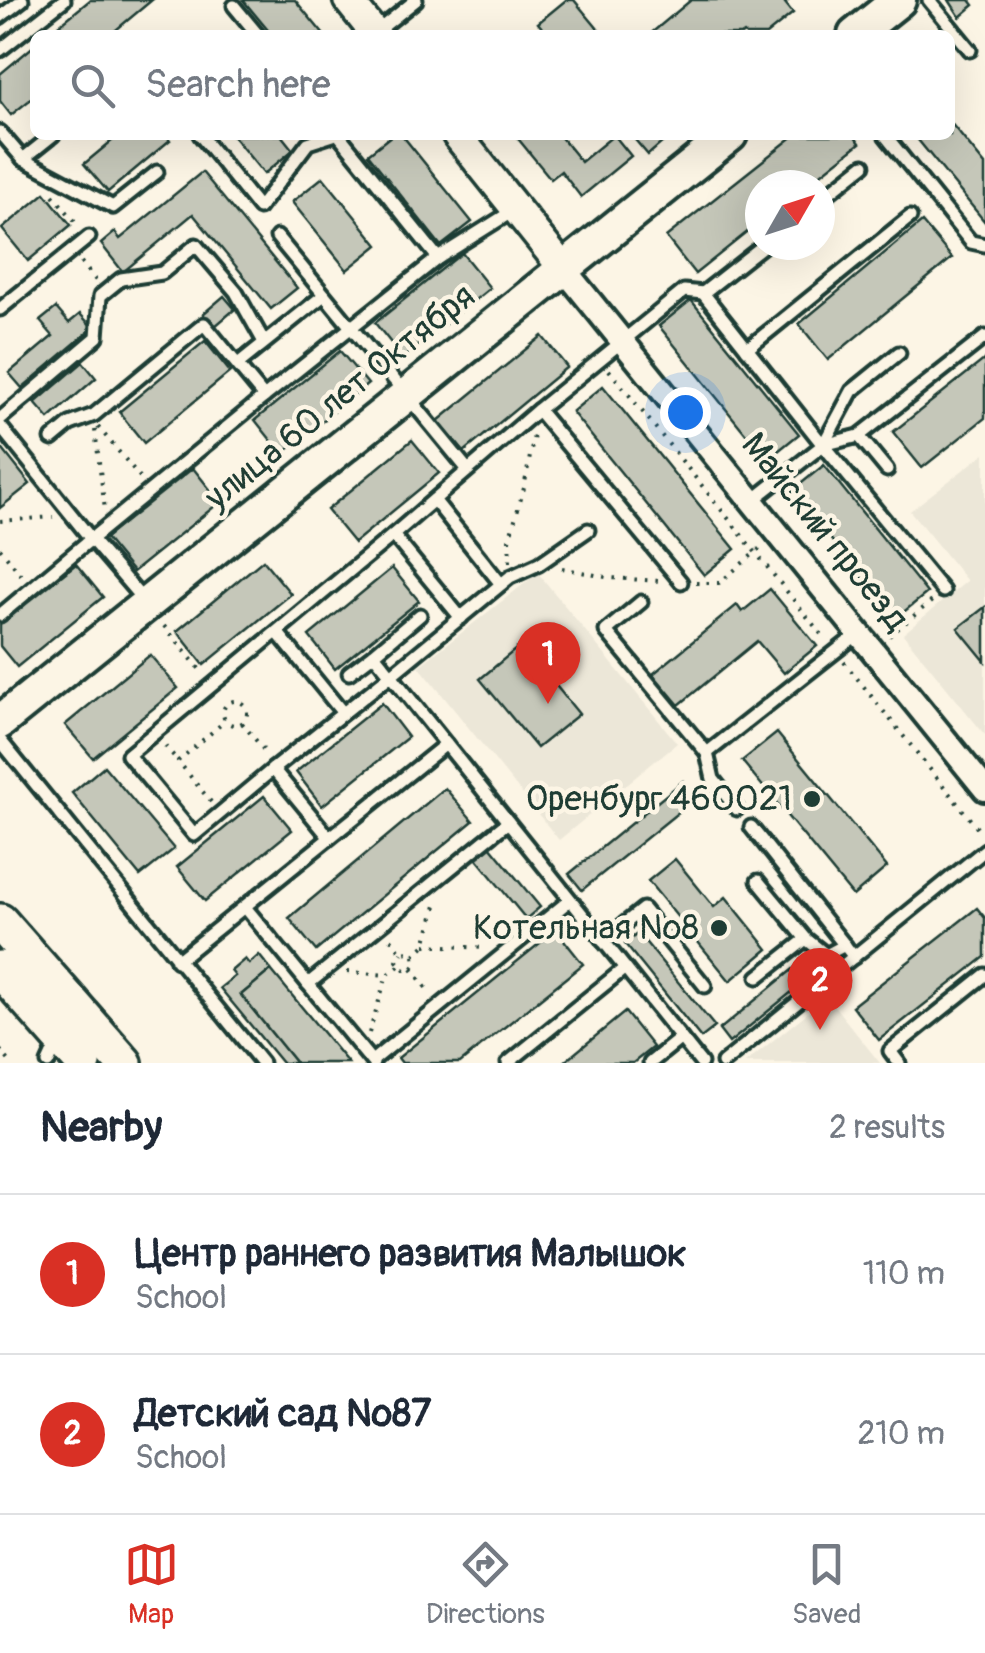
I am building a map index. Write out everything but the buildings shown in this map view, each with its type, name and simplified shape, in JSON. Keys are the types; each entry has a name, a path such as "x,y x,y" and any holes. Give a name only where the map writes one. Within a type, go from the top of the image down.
{"main road":[{"path":"862,30 899,0"},
{"name":"улица 60 лет Октября","path":"0,722 563,268 715,140"},
{"path":"0,922 124,1063"},
{"path":"0,969 64,1054"}],"street":[{"path":"348,0 373,30"},
{"name":"Майский проезд","path":"461,140 985,789"}],"lane":[{"path":"0,17 22,0"},
{"path":"2,46 64,0"},
{"path":"381,30 415,0"},
{"path":"928,0 953,30"},
{"path":"234,6 254,30"},
{"path":"955,32 970,50"},
{"path":"0,132 23,159 113,207 157,172"},
{"path":"23,159 47,140"},
{"path":"203,140 259,208 304,140"},
{"path":"340,140 438,258"},
{"path":"889,140 972,242 985,245"},
{"path":"835,188 864,164"},
{"path":"0,615 438,258 516,209"},
{"path":"747,348 910,218"},
{"path":"277,236 468,470"},
{"path":"0,309 89,237"},
{"path":"146,604 0,422 97,337 100,296 122,279 162,274 196,245 236,292 264,342"},
{"path":"703,294 745,260"},
{"path":"588,530 506,581 194,835 128,755 684,291 703,294 943,591"},
{"path":"238,364 324,295"},
{"path":"52,439 70,424 94,415 204,324 264,397"},
{"path":"752,502 824,445 859,436 985,338"},
{"path":"824,445 852,391 899,352"},
{"path":"538,410 681,582"},
{"path":"859,436 886,470"},
{"path":"434,500 506,581"},
{"path":"393,535 460,618"},
{"path":"641,602 606,630 706,753 713,779 737,809"},
{"path":"349,674 420,615"},
{"path":"277,632 343,713"},
{"path":"706,753 835,651 866,641"},
{"path":"374,654 701,1063"},
{"path":"0,740 262,1063"},
{"path":"177,960 446,744"},
{"path":"274,770 330,838"},
{"path":"308,984 508,822"},
{"path":"751,827 854,956"},
{"path":"724,1063 985,850"},
{"path":"758,881 806,939 826,954 845,945"},
{"path":"245,908 369,1058 570,900"},
{"path":"604,942 643,909 705,986"},
{"path":"758,977 806,939"},
{"path":"508,1063 625,968"},
{"path":"900,1063 890,1051 985,974"},
{"path":"650,1063 681,1038"}],"path":[{"path":"23,159 89,237"},
{"path":"72,250 106,292"},
{"path":"600,360 985,838"},
{"path":"506,581 509,540 524,488 538,410"},
{"path":"106,526 94,424 151,490"},
{"path":"0,522 72,515"},
{"path":"0,548 32,588"},
{"path":"866,641 943,591"},
{"path":"146,604 228,703"},
{"path":"228,703 242,704 246,717 242,723 233,726 226,721 222,715 228,703"},
{"path":"178,761 226,721"},
{"path":"242,723 267,754 274,770"},
{"path":"154,734 220,813"},
{"path":"414,955 425,945 446,872"},
{"path":"425,945 510,949"},
{"path":"399,966 402,953 414,955"},
{"path":"412,969 414,955"},
{"path":"399,966 412,969"},
{"path":"369,1058 387,976 399,966"},
{"path":"412,969 440,1005"},
{"path":"325,970 387,976"},
{"path":"0,1050 11,1063"}],"shaded area":[{"path":"985,453 985,735 903,634 967,581 910,511"},
{"path":"538,573 677,743 559,840 419,666"},
{"path":"827,997 880,1063 745,1063"}],"place":[{"name":"Центр раннего развития Малышок","path":"548,704"},
{"name":"Оренбург 460021","path":"812,799"},
{"name":"Котельная №8","path":"719,928"},
{"name":"Детский сад №87","path":"820,1030"}]}
